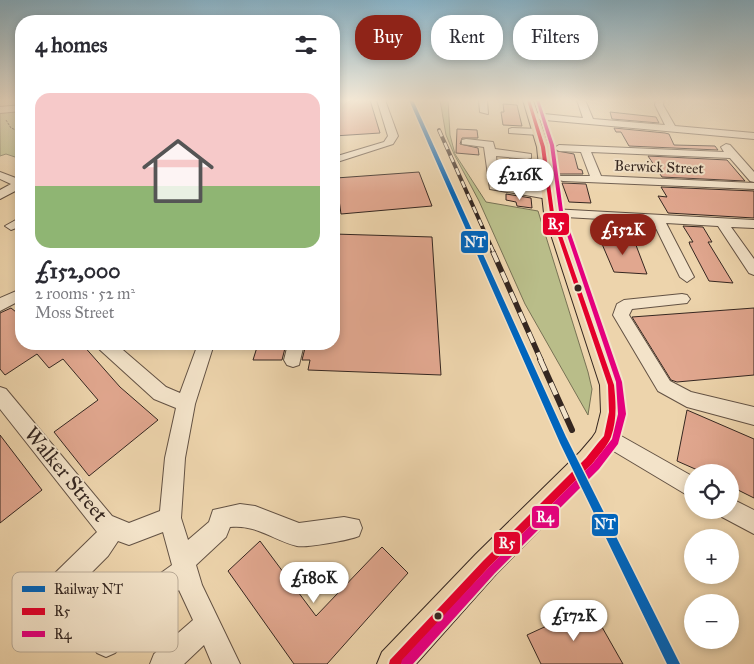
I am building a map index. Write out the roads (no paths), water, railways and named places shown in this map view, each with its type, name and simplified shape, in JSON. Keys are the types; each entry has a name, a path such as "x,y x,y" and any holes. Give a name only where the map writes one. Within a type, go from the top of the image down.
{"main road":[{"path":"394,664 486,564 589,461 607,437 613,412 611,385 550,204 539,132"}],"street":[{"path":"340,158 388,144 392,136 390,131"},
{"path":"512,131 539,132"},
{"path":"699,131 754,136"},
{"path":"713,132 754,179"},
{"path":"466,142 527,156"},
{"path":"490,148 494,187 550,204 658,219 754,224"},
{"path":"559,148 733,155"},
{"path":"585,149 597,180"},
{"path":"0,175 15,181"},
{"name":"Berwick Street","path":"562,178 754,186"},
{"path":"0,195 15,187"},
{"path":"658,219 687,277"},
{"path":"722,222 754,270"},
{"path":"0,305 15,297"},
{"path":"682,300 629,304 622,308 620,316 657,378 674,394 754,416"},
{"path":"112,350 160,393 186,404"},
{"path":"204,350 186,404 175,458 170,518 185,566 207,625 226,664"},
{"name":"Walker Street","path":"0,395 104,524 129,534 170,518"},
{"path":"754,403 754,410"},
{"path":"607,437 684,483"},
{"path":"178,572 218,530 221,518 234,514 253,515 266,519 299,536 328,529 351,528"},
{"path":"739,514 754,523"},
{"path":"75,572 100,548 114,527"},
{"path":"178,651 207,625"},
{"path":"164,664 177,652"}],"railway":[{"path":"439,131 494,253"},
{"path":"493,252 541,360"},
{"path":"540,359 572,430"}],"rail line":[{"name":"NT","path":"425,131 563,440 674,664"}]}
